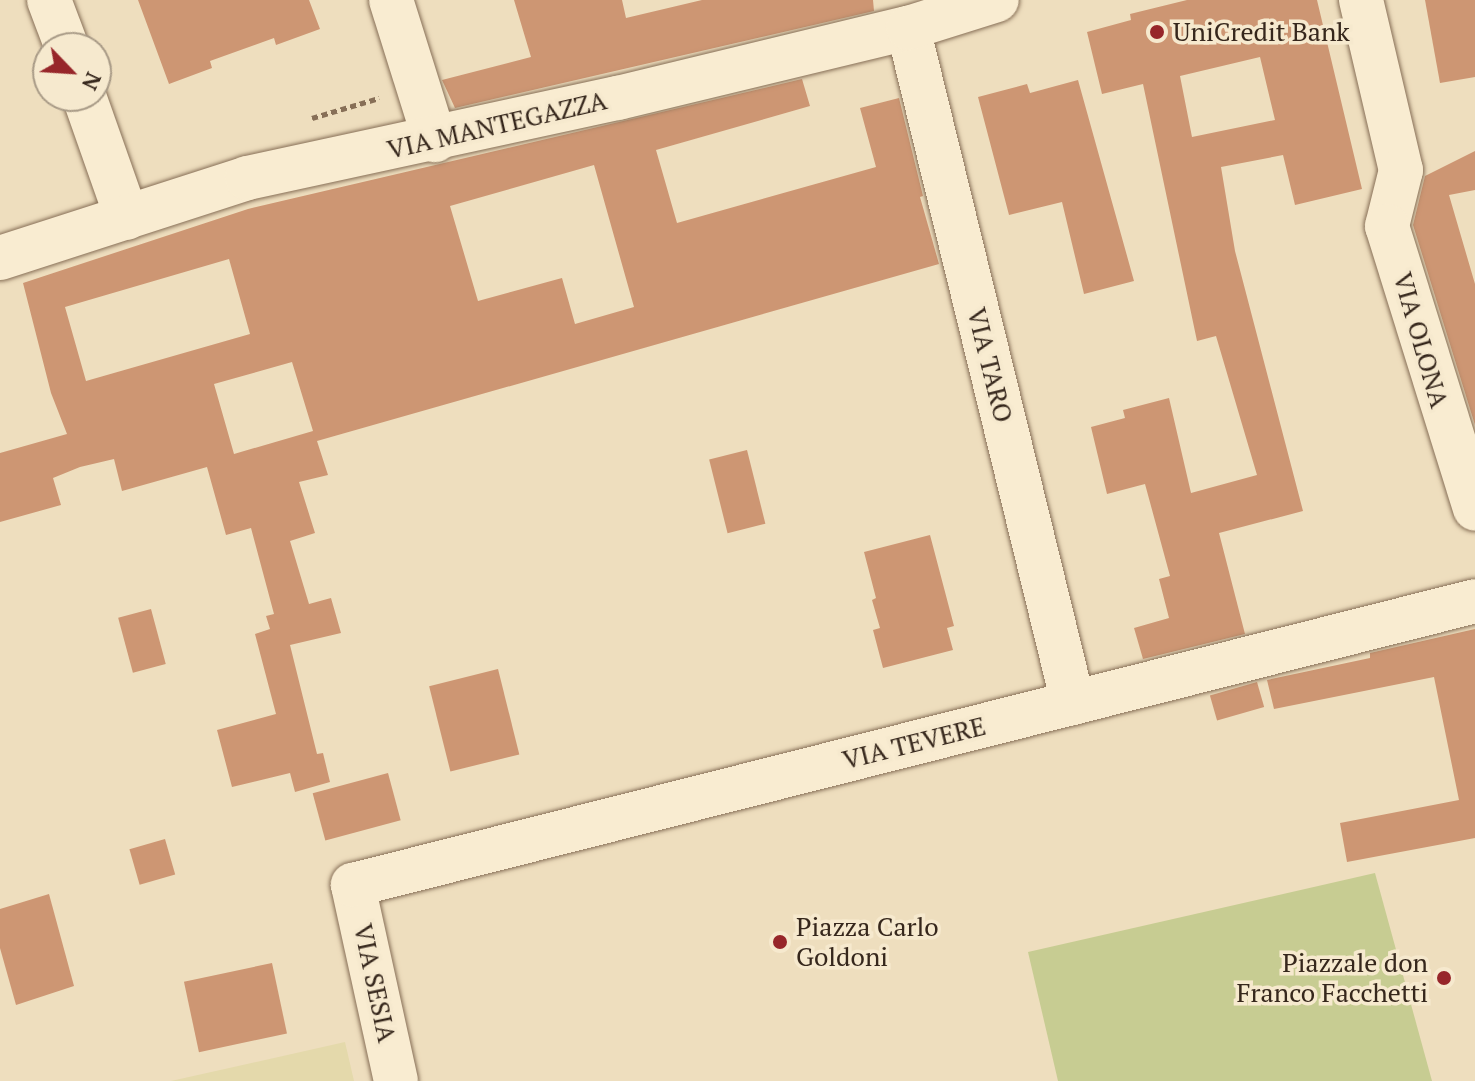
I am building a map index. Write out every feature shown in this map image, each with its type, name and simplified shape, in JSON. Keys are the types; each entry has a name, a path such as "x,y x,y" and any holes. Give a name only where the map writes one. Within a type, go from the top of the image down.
{"street":[{"path":"49,0 61,32"},
{"path":"391,0 435,140"},
{"name":"VIA MANTEGAZZA","path":"0,258 247,178 435,140 908,28 997,0"},
{"name":"VIA OLONA","path":"1361,0 1401,170 1387,226 1475,509"},
{"name":"VIA TARO","path":"908,28 1073,703"},
{"path":"90,112 127,218"},
{"name":"VIA TEVERE","path":"353,885 1475,601"},
{"name":"VIA SESIA","path":"353,885 396,1081"}],"shaded area":[{"path":"345,1042 354,1081 171,1081"}],"green space":[{"path":"1375,873 1432,1081 1058,1081 1028,952"}],"building":[{"path":"138,0 309,0 320,29 276,45 274,38 210,61 212,68 169,84"},
{"path":"514,0 622,0 626,18 702,0 873,0 874,11 455,108 442,80 531,57"},
{"path":"1187,0 1317,0 1362,189 1295,205 1283,155 1221,167 1235,251 1303,511 1219,533 1245,634 1143,659 1134,628 1169,618 1159,579 1170,576 1145,484 1107,494 1091,427 1125,418 1123,410 1169,398 1191,493 1257,475 1216,336 1197,341 1143,84 1102,94 1087,32 1131,20 1130,14","holes":["1260,57 1275,120 1192,137 1180,76"]},
{"path":"1425,0 1475,0 1475,77 1440,83"},
{"path":"802,79 810,106 656,150 677,223 876,167 860,108 899,98 923,196 920,197 939,264 317,441 328,475 299,482 315,533 290,541 309,604 331,598 341,633 290,645 317,754 323,753 330,782 295,792 290,773 232,787 217,730 276,714 255,634 270,629 266,616 274,614 251,528 226,535 207,467 122,491 114,459 80,467 53,478 61,505 0,522 0,453 67,434 51,393 23,283 248,209","holes":["594,165 634,307 575,324 562,278 478,301 450,206","229,259 250,334 86,381 65,307","292,362 313,431 234,454 214,384"]},
{"path":"1078,80 1134,281 1084,294 1062,202 1009,215 978,97 1027,84 1030,93"},
{"path":"1475,151 1475,190 1449,195 1475,284 1475,425 1413,225 1425,176"},
{"path":"747,450 765,524 728,533 709,459"},
{"path":"930,535 954,626 947,628 953,650 883,668 873,630 880,628 872,600 876,598 864,552"},
{"path":"151,609 166,664 133,673 118,618"},
{"path":"1475,629 1475,838 1347,862 1340,823 1459,800 1434,677 1274,709 1267,680 1370,658 1370,653"},
{"path":"498,669 519,754 450,772 429,686"},
{"path":"1257,682 1264,707 1217,720 1210,696"},
{"path":"388,773 401,820 325,841 313,793"},
{"path":"165,839 175,875 140,885 129,849"},
{"path":"49,894 74,986 16,1005 0,948 0,909"},
{"path":"272,963 287,1033 199,1052 184,982"}],"place":[{"name":"UniCredit Bank","path":"1157,32"},
{"name":"Piazza Carlo Goldoni","path":"780,942"},
{"name":"Piazzale don Franco Facchetti","path":"1444,978"}]}
